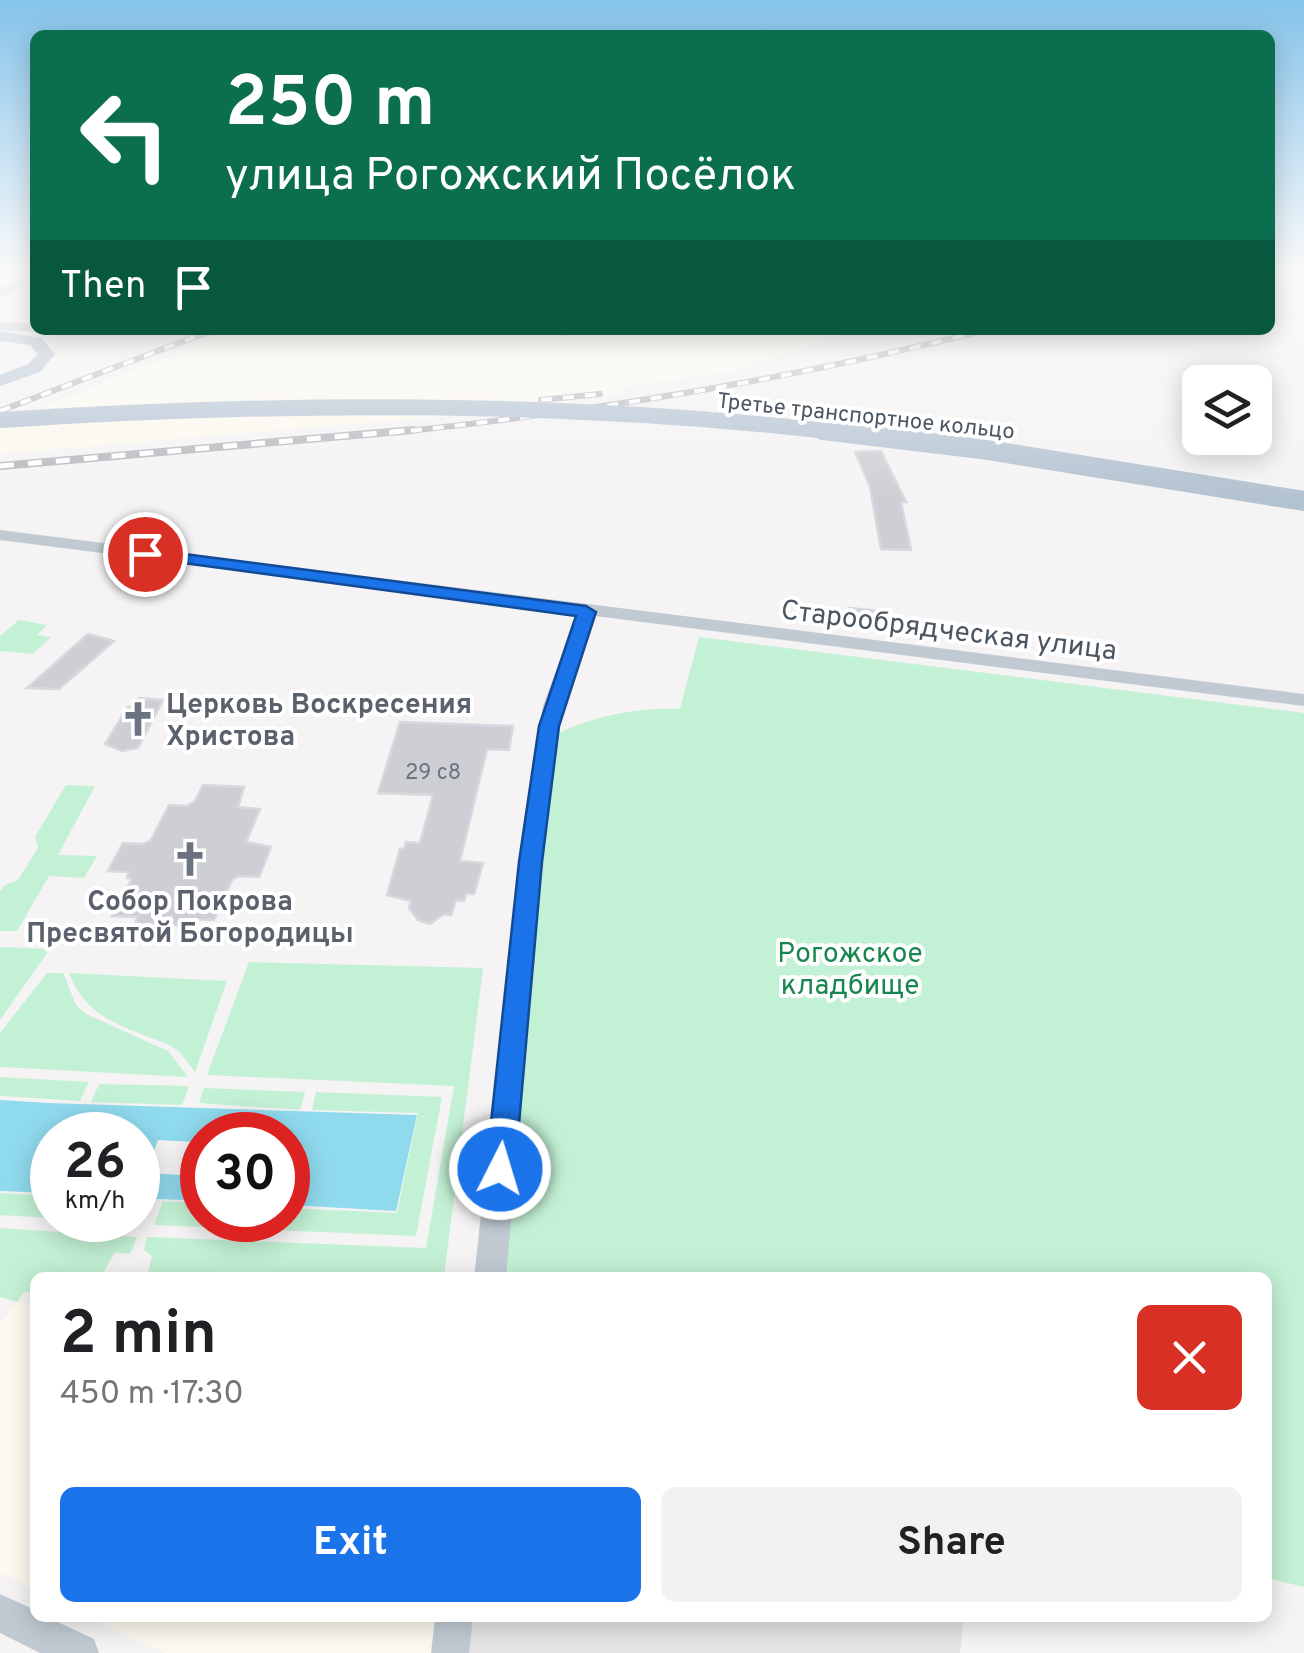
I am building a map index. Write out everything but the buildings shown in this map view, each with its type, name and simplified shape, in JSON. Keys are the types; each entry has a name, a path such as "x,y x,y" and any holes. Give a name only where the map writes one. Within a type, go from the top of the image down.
{"main road":[{"path":"0,382 34,368 47,354 39,345"},
{"name":"Третье транспортное кольцо","path":"0,405 310,391 485,392 687,403 1024,437 1304,484"},
{"name":"Третье транспортное кольцо","path":"0,421 296,406 472,408 669,417 1016,453 1304,502"}],"street":[{"name":"Старообрядческая улица","path":"0,535 1304,700"},
{"path":"491,1272 535,821 553,706 586,612"},
{"path":"0,1613 80,1653"},
{"path":"450,1653 454,1622"}],"shaded area":[{"path":"195,345 812,345 737,370 624,387 625,394 472,414 0,454 0,425"},
{"path":"17,1302 30,1303 30,1588 0,1573 0,1324"},
{"path":"99,1622 442,1622 438,1653 164,1653"},
{"path":"470,1622 964,1622 960,1653 467,1653"}],"green space":[{"path":"19,620 47,625 37,635 51,637 33,654 0,651 0,636"},
{"name":"Рогожское кладбище","path":"699,637 1304,713 1304,1587 1272,1579 1272,1272 503,1272 545,821 557,734 617,714 680,709"},
{"path":"66,785 95,786 58,855 97,856 84,878 49,876 17,931 0,931 0,892 5,885 18,880 38,848 35,837"},
{"path":"0,947 50,949 0,1020"},
{"path":"249,962 483,968 445,1272 148,1272 152,1256 144,1250 146,1242 160,1242 160,1238 180,1238 180,1242 426,1248 454,1086 207,1075"},
{"path":"47,973 63,973 76,1005 86,1014 168,1051 188,1077 0,1067 0,1033"},
{"path":"69,973 227,981 195,1072 180,1052 169,1045 97,1012 86,1002"},
{"path":"0,1077 89,1082 80,1101 0,1096"},
{"path":"99,1084 189,1086 182,1105 91,1102"},
{"path":"204,1088 305,1092 300,1110 199,1103"},
{"path":"316,1092 442,1097 416,1236 310,1232 310,1209 397,1213 418,1113 312,1110"},
{"path":"0,1193 30,1195 30,1217 0,1215"},
{"path":"163,1201 180,1202 180,1226 160,1225"},
{"path":"0,1228 30,1230 30,1242 135,1242 130,1254 115,1252 104,1272 30,1272 30,1293 24,1292 17,1302 0,1297"}],"water":[{"path":"0,1100 417,1115 396,1211 310,1206 310,1112 180,1112 180,1141 160,1140 160,1112 30,1112 30,1192 0,1191"},
{"path":"160,1174 180,1175 180,1200 160,1199"}],"railway":[{"path":"0,411 173,345"},
{"path":"389,433 689,392 924,345"},
{"path":"541,400 600,394"},
{"path":"0,466 413,430"}],"place":[{"name":"Церковь Воскресения Христова","path":"138,719"},
{"name":"Собор Покрова Пресвятой Богородицы","path":"190,859"}],"route":[{"path":"145,554 586,612 549,726 530,862 500,1169"}]}
